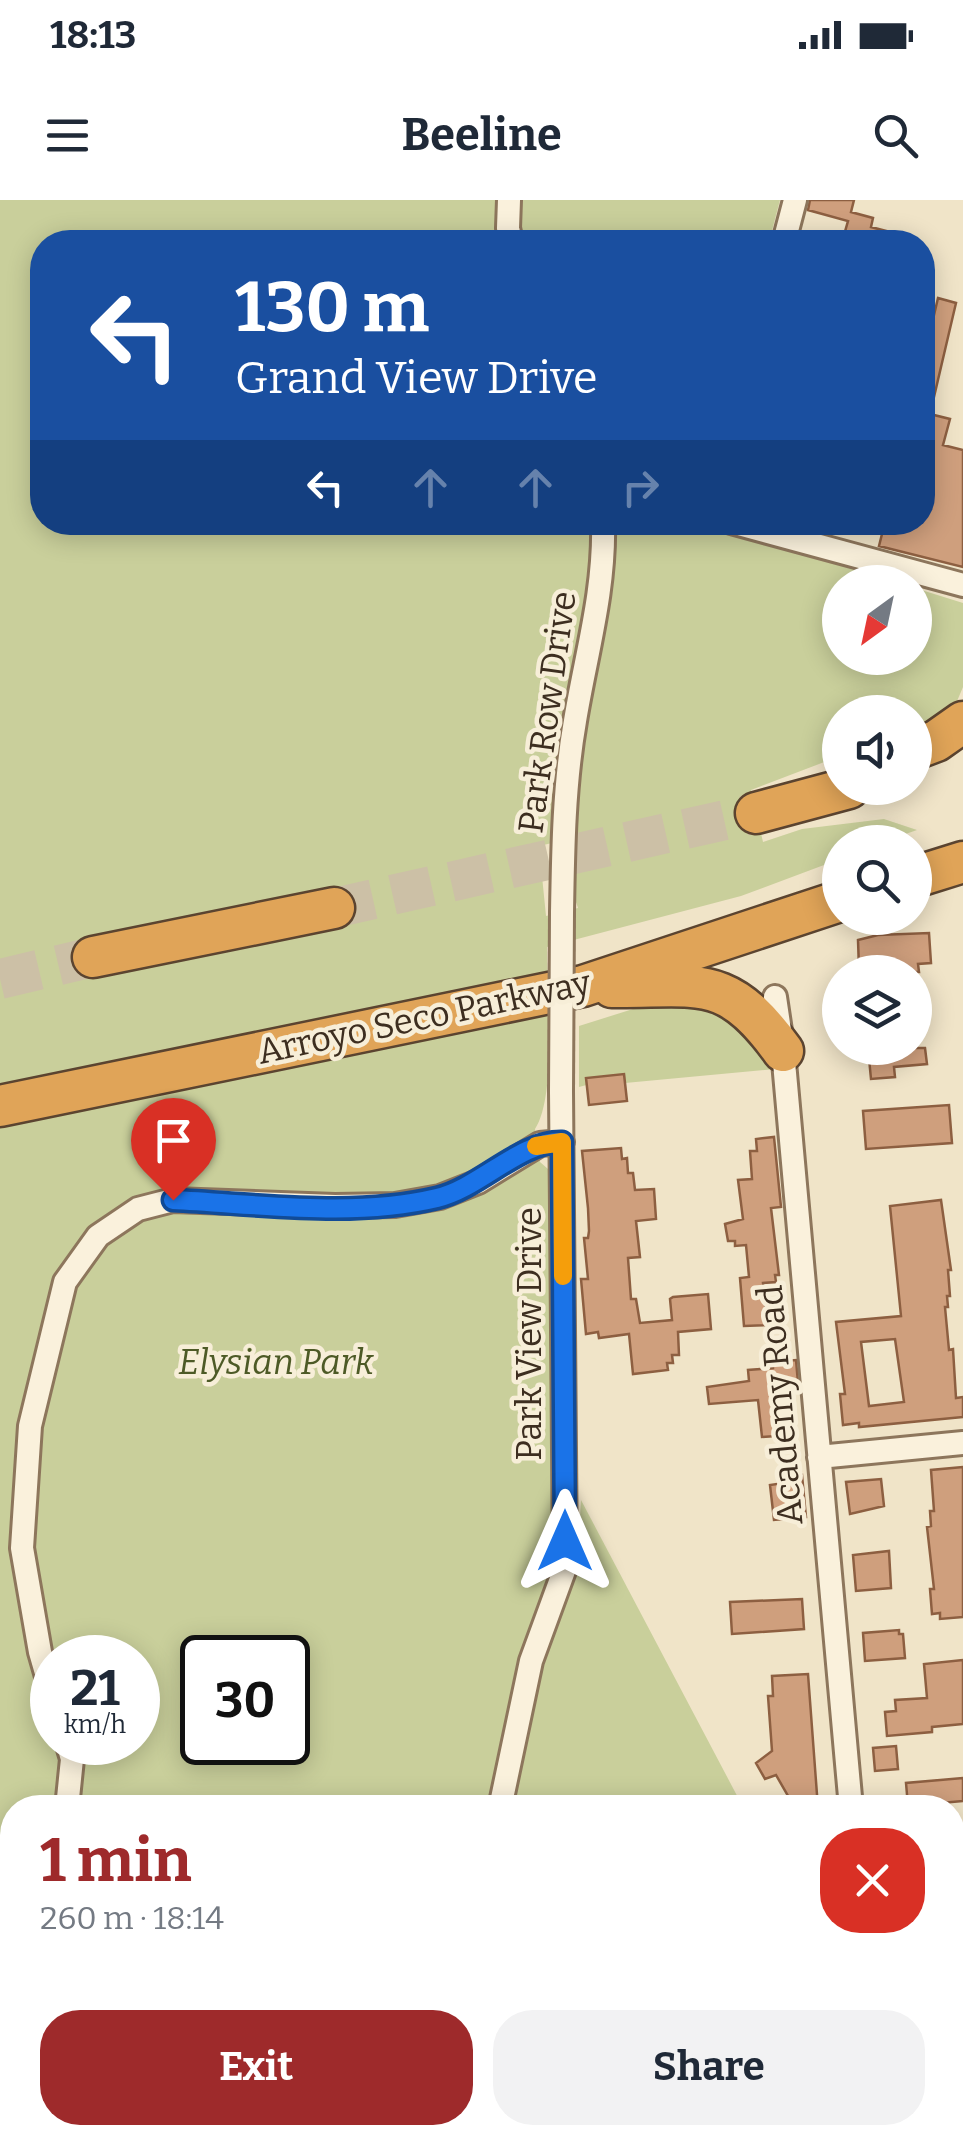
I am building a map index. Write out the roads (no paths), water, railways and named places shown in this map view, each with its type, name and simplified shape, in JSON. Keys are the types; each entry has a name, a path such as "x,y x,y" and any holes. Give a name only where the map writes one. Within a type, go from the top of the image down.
{"highway":[{"path":"932,743 963,722"},
{"path":"932,764 963,756"},
{"path":"756,814 822,796"},
{"path":"932,872 963,862"},
{"name":"Arroyo Seco Parkway","path":"0,1106 583,986 822,907"},
{"path":"93,957 334,908"},
{"path":"583,986 702,987 725,994 761,1020 783,1051"}],"street":[{"path":"508,230 509,200"},
{"path":"787,230 795,200"},
{"name":"Park Row Drive","path":"561,1090 563,834 575,722 598,610 602,535"},
{"path":"779,535 963,585"},
{"name":"Academy Road","path":"775,997 850,1795"},
{"name":"Park View Drive","path":"503,1795 532,1661 565,1568 561,1090"},
{"path":"37,1635 22,1548 30,1426 65,1282 98,1236 146,1205 173,1200 395,1206 440,1197 478,1182 540,1144 562,1142"},
{"path":"820,1457 963,1443"},
{"path":"68,1795 71,1765"}],"tunnel":[{"path":"334,908 756,813"},
{"path":"0,979 93,957"}],"park label":[{"name":"Elysian Park","path":"276,1362"}]}
